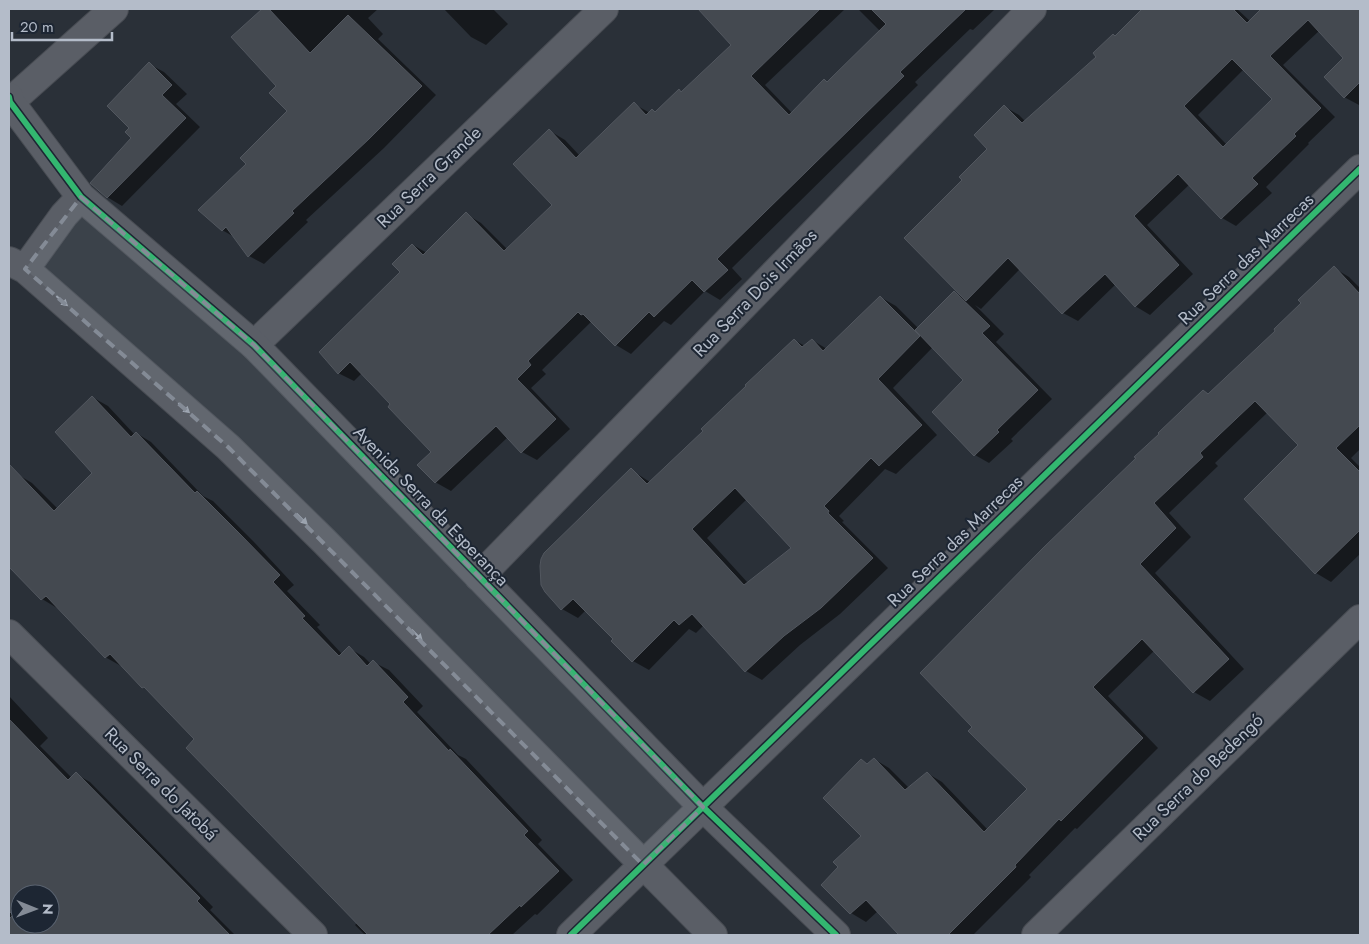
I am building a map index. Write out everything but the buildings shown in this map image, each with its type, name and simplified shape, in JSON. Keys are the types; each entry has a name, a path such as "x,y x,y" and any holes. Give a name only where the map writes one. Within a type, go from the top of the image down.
{"street":[{"path":"10,99 114,9"},
{"name":"Rua Serra Grande","path":"254,345 604,9"},
{"name":"Rua Serra Dois Irmãos","path":"479,577 1032,9"},
{"name":"Avenida Serra da Esperança","path":"10,99 81,197 254,345 703,807 836,935"},
{"name":"Rua Serra das Marrecas","path":"571,935 1360,169"},
{"path":"81,197 49,235 17,265 228,447 324,541 713,935"},
{"name":"Rua Serra do Bedengó","path":"1036,935 1360,619"},
{"name":"Rua Serra do Jatobá","path":"9,634 313,935"}],"highlighted area":[{"path":"81,197 254,345 703,807 643,865 228,447 25,269"}],"cycle path":[{"path":"9,97 10,102 81,197 254,345 703,807 836,935"},
{"path":"571,935 1360,169"}]}
